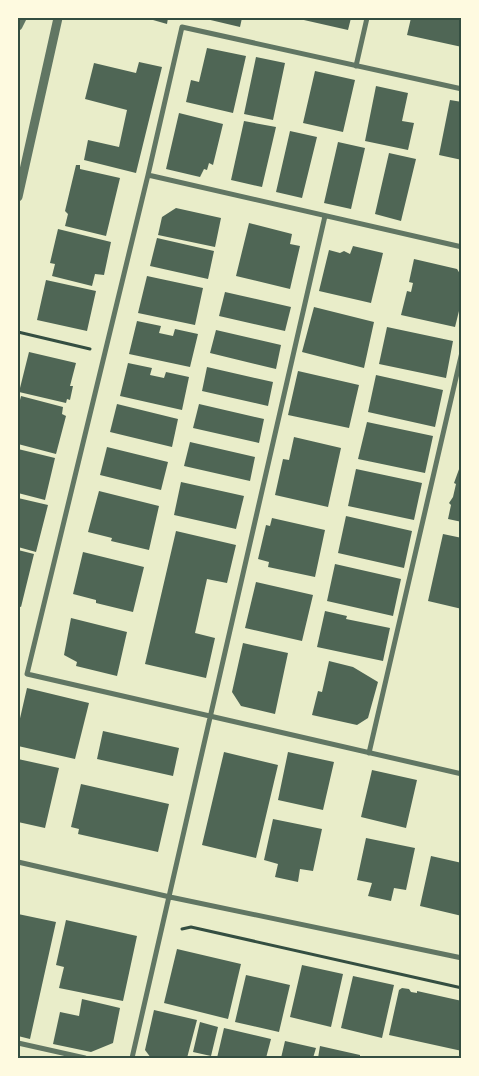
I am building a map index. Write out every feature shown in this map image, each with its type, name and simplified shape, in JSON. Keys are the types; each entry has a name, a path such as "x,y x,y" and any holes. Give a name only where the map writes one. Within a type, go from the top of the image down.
{"street":[{"path":"18,26 22,18"},
{"path":"356,66 367,18"},
{"path":"18,197 58,19"},
{"path":"462,89 182,27 106,353 27,674 462,774"},
{"path":"148,175 462,247"},
{"path":"132,1058 325,216"},
{"path":"369,753 462,352"},
{"path":"18,862 170,897 462,958"},
{"path":"18,1043 85,1058"}],"path":[{"path":"18,332 106,353"},
{"path":"182,929 191,927 462,988"}],"building":[{"path":"146,18 168,18 167,24"},
{"path":"202,18 242,18 240,27"},
{"path":"295,18 351,18 348,30"},
{"path":"411,18 462,18 462,47 407,35"},
{"path":"207,48 246,56 233,113 186,102 191,80 199,82"},
{"path":"256,57 285,63 273,120 244,114"},
{"path":"139,62 162,67 136,173 84,160 88,140 119,147 127,110 85,99 94,63 136,73"},
{"path":"315,71 355,80 343,132 303,123"},
{"path":"376,86 408,93 402,121 414,123 408,150 365,141"},
{"path":"450,100 462,102 462,160 439,155"},
{"path":"179,113 223,124 213,165 209,163 207,170 204,169 200,177 166,169"},
{"path":"244,121 276,127 262,187 231,180"},
{"path":"290,131 317,137 302,198 276,192"},
{"path":"338,142 365,148 351,209 324,203"},
{"path":"389,153 416,159 401,221 375,214"},
{"path":"76,165 80,165 80,169 120,178 106,236 65,226 68,214 65,211"},
{"path":"176,208 221,218 215,247 158,235 162,217"},
{"path":"249,223 292,234 290,244 300,246 290,289 236,276"},
{"path":"58,229 111,242 104,275 95,274 92,286 52,276 55,264 50,263"},
{"path":"157,238 214,251 208,279 150,266"},
{"path":"353,246 383,253 371,303 319,291 329,250 340,253 344,251 350,254"},
{"path":"414,259 457,269 462,277 462,299 455,327 401,315 407,291 411,292 413,283 409,282"},
{"path":"147,276 203,288 195,325 138,313"},
{"path":"46,280 96,291 87,331 37,320"},
{"path":"225,292 291,307 285,331 219,316"},
{"path":"314,307 374,322 364,368 302,352"},
{"path":"137,321 161,326 159,333 173,336 175,329 198,334 190,367 129,354"},
{"path":"387,327 453,341 446,378 379,364"},
{"path":"216,330 281,345 276,369 210,353"},
{"path":"29,352 76,363 70,386 73,386 70,400 67,399 66,403 19,392"},
{"path":"128,363 152,368 150,375 164,378 166,372 189,377 182,410 120,396"},
{"path":"207,367 273,382 268,406 202,391"},
{"path":"298,371 359,385 349,428 288,415"},
{"path":"376,375 443,390 435,427 368,412"},
{"path":"21,396 63,407 62,414 66,416 56,454 18,444 18,408"},
{"path":"117,404 178,419 172,447 110,432"},
{"path":"199,404 264,419 259,443 193,428"},
{"path":"367,422 433,436 425,473 358,459"},
{"path":"294,437 341,448 328,507 275,495 283,459 289,460"},
{"path":"190,442 255,457 250,481 184,466"},
{"path":"107,447 168,462 161,490 100,475"},
{"path":"18,449 55,458 45,500 18,493"},
{"path":"462,461 462,522 448,519 451,505 449,503 453,497 456,484 454,483"},
{"path":"356,469 422,483 414,520 348,506"},
{"path":"181,482 244,496 236,529 174,515"},
{"path":"99,491 159,506 149,550 111,541 112,538 88,532"},
{"path":"18,498 48,505 36,552 18,547"},
{"path":"346,516 412,531 404,568 338,553"},
{"path":"272,518 325,530 315,577 268,567 269,562 258,559 266,525 270,526"},
{"path":"176,531 236,545 227,583 207,579 195,633 215,638 206,678 145,664"},
{"path":"443,534 462,538 462,609 428,601"},
{"path":"18,550 34,554 21,607 18,606"},
{"path":"83,552 144,567 133,612 96,603 96,600 73,594"},
{"path":"335,564 401,579 393,616 327,601"},
{"path":"256,582 313,595 302,641 245,628"},
{"path":"325,611 347,616 346,619 390,628 383,661 317,647"},
{"path":"71,618 127,632 117,676 76,666 77,662 64,655"},
{"path":"243,643 288,653 275,714 241,706 232,692"},
{"path":"329,661 353,667 378,682 368,718 357,725 312,715 318,691 322,692"},
{"path":"27,688 89,703 75,759 18,746 18,727"},
{"path":"103,731 179,748 173,776 97,759"},
{"path":"224,752 278,765 256,858 202,845"},
{"path":"288,752 334,762 323,810 278,800"},
{"path":"18,759 59,768 45,828 18,822"},
{"path":"372,770 417,780 406,828 361,817"},
{"path":"81,784 169,804 158,852 78,834 79,829 71,827"},
{"path":"273,819 322,829 313,871 300,869 298,882 275,877 278,864 264,860"},
{"path":"366,838 415,848 406,890 394,888 391,901 368,896 372,883 357,880"},
{"path":"431,856 462,863 462,916 420,906"},
{"path":"18,914 56,922 30,1039 18,1036"},
{"path":"66,920 137,936 123,1001 59,988 64,967 56,965"},
{"path":"177,949 241,964 228,1019 164,1003"},
{"path":"302,965 343,974 331,1027 290,1017"},
{"path":"246,975 290,985 279,1032 235,1022"},
{"path":"353,976 394,985 382,1038 341,1028"},
{"path":"402,988 409,989 411,992 417,993 417,991 462,1001 462,1051 389,1035 399,990"},
{"path":"82,999 120,1008 113,1043 91,1052 53,1044 60,1012 79,1016"},
{"path":"154,1010 197,1020 187,1058 151,1058 145,1050"},
{"path":"200,1022 218,1027 211,1056 193,1052"},
{"path":"224,1028 271,1039 266,1058 217,1058"},
{"path":"285,1041 316,1048 313,1058 281,1058"},
{"path":"320,1046 360,1055 360,1058 318,1058"}]}
